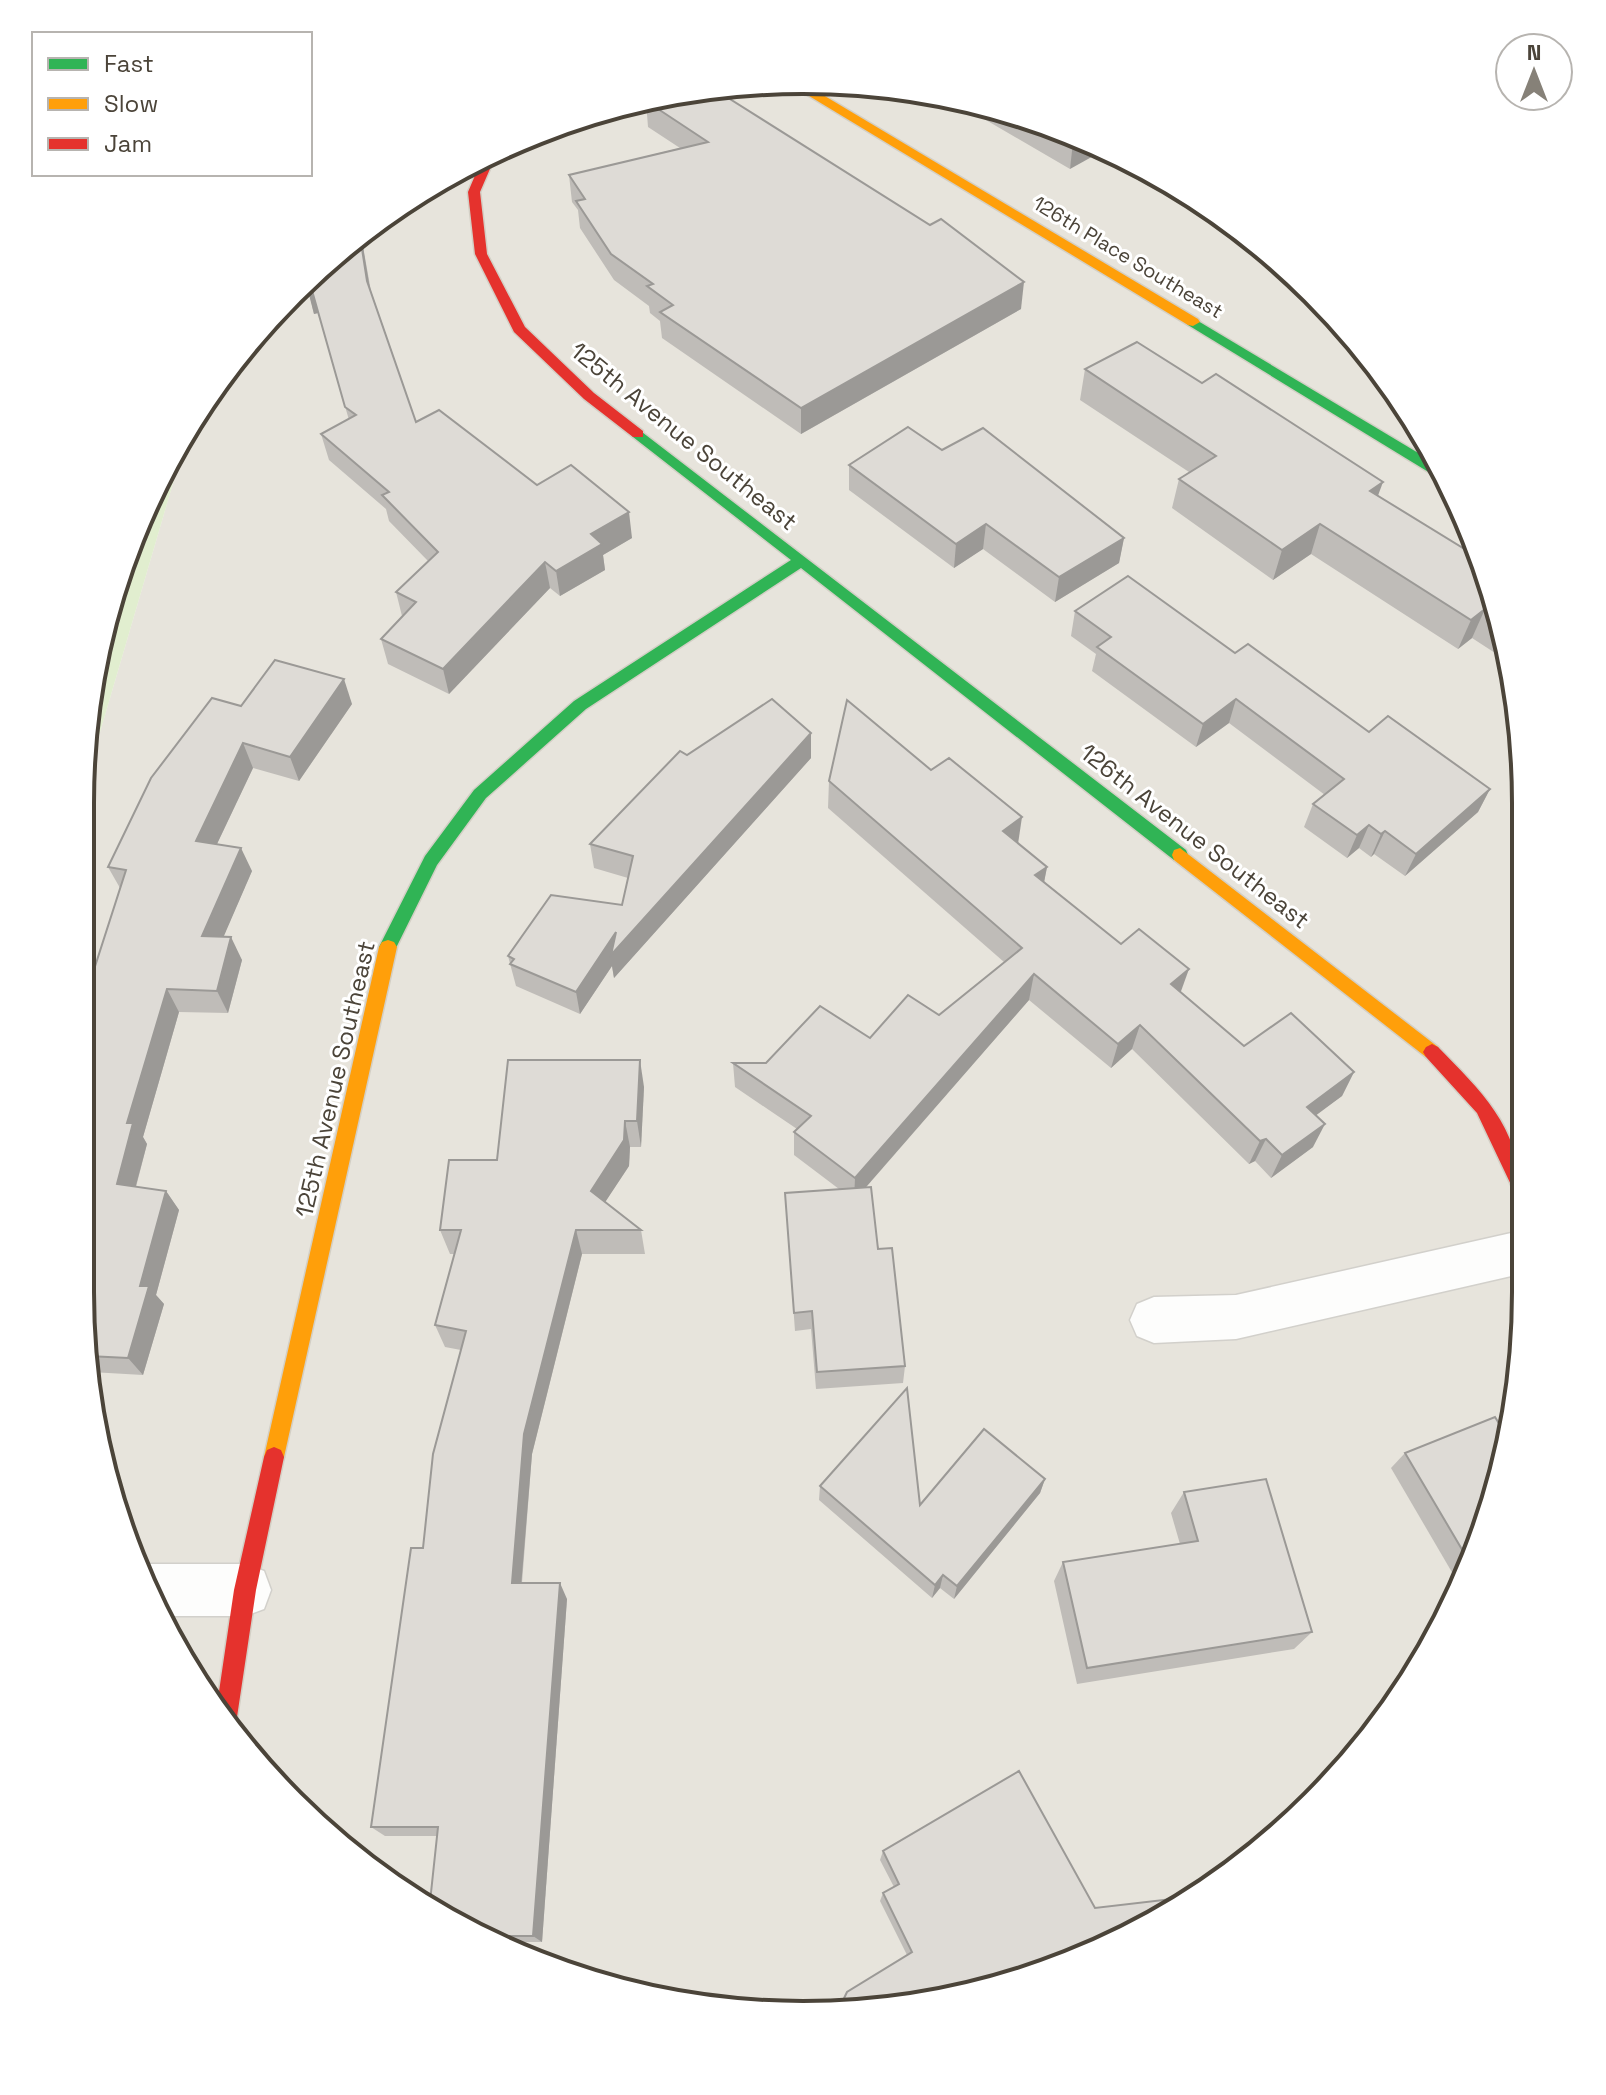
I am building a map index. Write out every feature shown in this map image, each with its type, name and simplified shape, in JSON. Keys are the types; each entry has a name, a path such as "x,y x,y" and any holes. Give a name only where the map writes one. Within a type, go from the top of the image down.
{"street":[{"name":"126th Place Southeast","path":"814,94 1425,464"},
{"name":"125th Avenue Southeast","path":"228,1706 245,1590 384,955 431,861 480,794 580,705 801,561 589,396 519,329 481,254 474,192 484,170"},
{"name":"126th Avenue Southeast","path":"801,561 1429,1049 1484,1107 1512,1166"},
{"path":"1154,1320 1236,1317 1512,1254"},
{"path":"160,1590 245,1590"}],"shaded area":[{"path":"803,94 896,100 987,118 1074,148 1158,189 1235,241 1270,270 1336,336 1393,409 1417,449 1439,489 1474,575 1488,619 1506,710 1512,803 1512,1292 1506,1385 1488,1476 1458,1563 1417,1647 1365,1724 1336,1759 1270,1825 1197,1882 1158,1906 1117,1928 1031,1963 987,1977 896,1995 803,2001 757,1999 710,1995 619,1977 532,1947 489,1928 409,1882 371,1854 336,1825 270,1759 213,1686 167,1606 148,1563 118,1476 100,1385 94,1292 94,803 97,741 176,471 213,409 270,336 336,270 371,241 449,189 532,148 619,118 710,100"}],"green space":[{"path":"176,471 97,741 100,710 118,619 148,532"}],"building":[{"path":"729,98 930,225 941,219 1024,282 801,408 660,312 673,305 647,286 653,284 611,254 576,201 585,199 569,175 708,142 659,109"},
{"path":"362,249 367,281 416,422 439,410 537,485 571,465 629,512 591,534 602,544 556,571 545,562 443,669 381,639 416,602 396,592 438,552 382,495 389,492 321,434 356,415 345,407 312,292"},
{"path":"1137,342 1202,383 1216,374 1383,482 1370,491 1464,547 1485,609 1471,620 1320,524 1282,550 1179,479 1216,456 1085,369"},
{"path":"908,427 942,450 983,428 1124,538 1059,577 986,524 956,544 849,465"},
{"path":"1128,576 1235,653 1248,644 1369,732 1388,716 1490,789 1416,854 1385,831 1381,834 1369,825 1357,835 1313,804 1344,779 1236,699 1203,724 1097,647 1111,637 1075,611"},
{"path":"275,660 344,679 290,757 243,743 196,841 241,848 202,936 231,937 217,991 167,989 127,1123 133,1123 117,1184 166,1191 140,1286 149,1286 128,1358 98,1356 94,1292 94,970 126,870 108,867 151,778 212,698 241,706"},
{"path":"772,699 811,733 611,955 616,932 576,992 510,964 514,959 508,956 551,895 622,905 633,856 590,844 680,751 687,755"},
{"path":"847,700 931,770 949,758 1022,817 1003,831 1047,867 1035,875 1121,944 1139,929 1189,969 1171,984 1244,1046 1291,1013 1354,1072 1307,1107 1325,1124 1282,1155 1266,1139 1260,1141 1140,1025 1118,1044 1034,974 855,1178 794,1132 811,1116 733,1063 766,1063 820,1006 870,1038 908,995 939,1015 1022,948 829,781"},
{"path":"508,1060 640,1060 637,1121 625,1121 624,1140 591,1191 641,1230 576,1230 524,1434 512,1583 560,1583 533,1936 507,1936 431,1895 438,1827 371,1827 411,1548 423,1548 433,1454 466,1331 435,1325 461,1230 440,1230 449,1160 497,1160"},
{"path":"871,1187 878,1249 892,1248 905,1366 817,1372 812,1311 794,1313 785,1193"},
{"path":"907,1388 920,1505 984,1429 1045,1479 957,1586 943,1575 935,1585 820,1486"},
{"path":"1495,1417 1499,1424 1488,1476 1463,1551 1405,1453"},
{"path":"1266,1479 1312,1632 1087,1668 1063,1562 1198,1541 1184,1492"},
{"path":"1019,1771 1095,1908 1169,1899 1074,1947 987,1977 896,1995 844,1999 847,1992 912,1952 883,1893 899,1884 883,1851"}],"traffic: fast":[{"path":"1193,322 1425,464"},
{"path":"638,434 1180,855"},
{"path":"388,947 431,861 480,794 580,705 801,561"}],"traffic: slow":[{"path":"813,94 1193,322"},
{"path":"1180,855 1432,1052"},
{"path":"274,1457 388,947"}],"traffic: jam":[{"path":"484,170 474,192 481,254 519,329 589,396 638,434"},
{"path":"1432,1052 1484,1107 1512,1166"},
{"path":"228,1706 245,1590 274,1457"}]}
